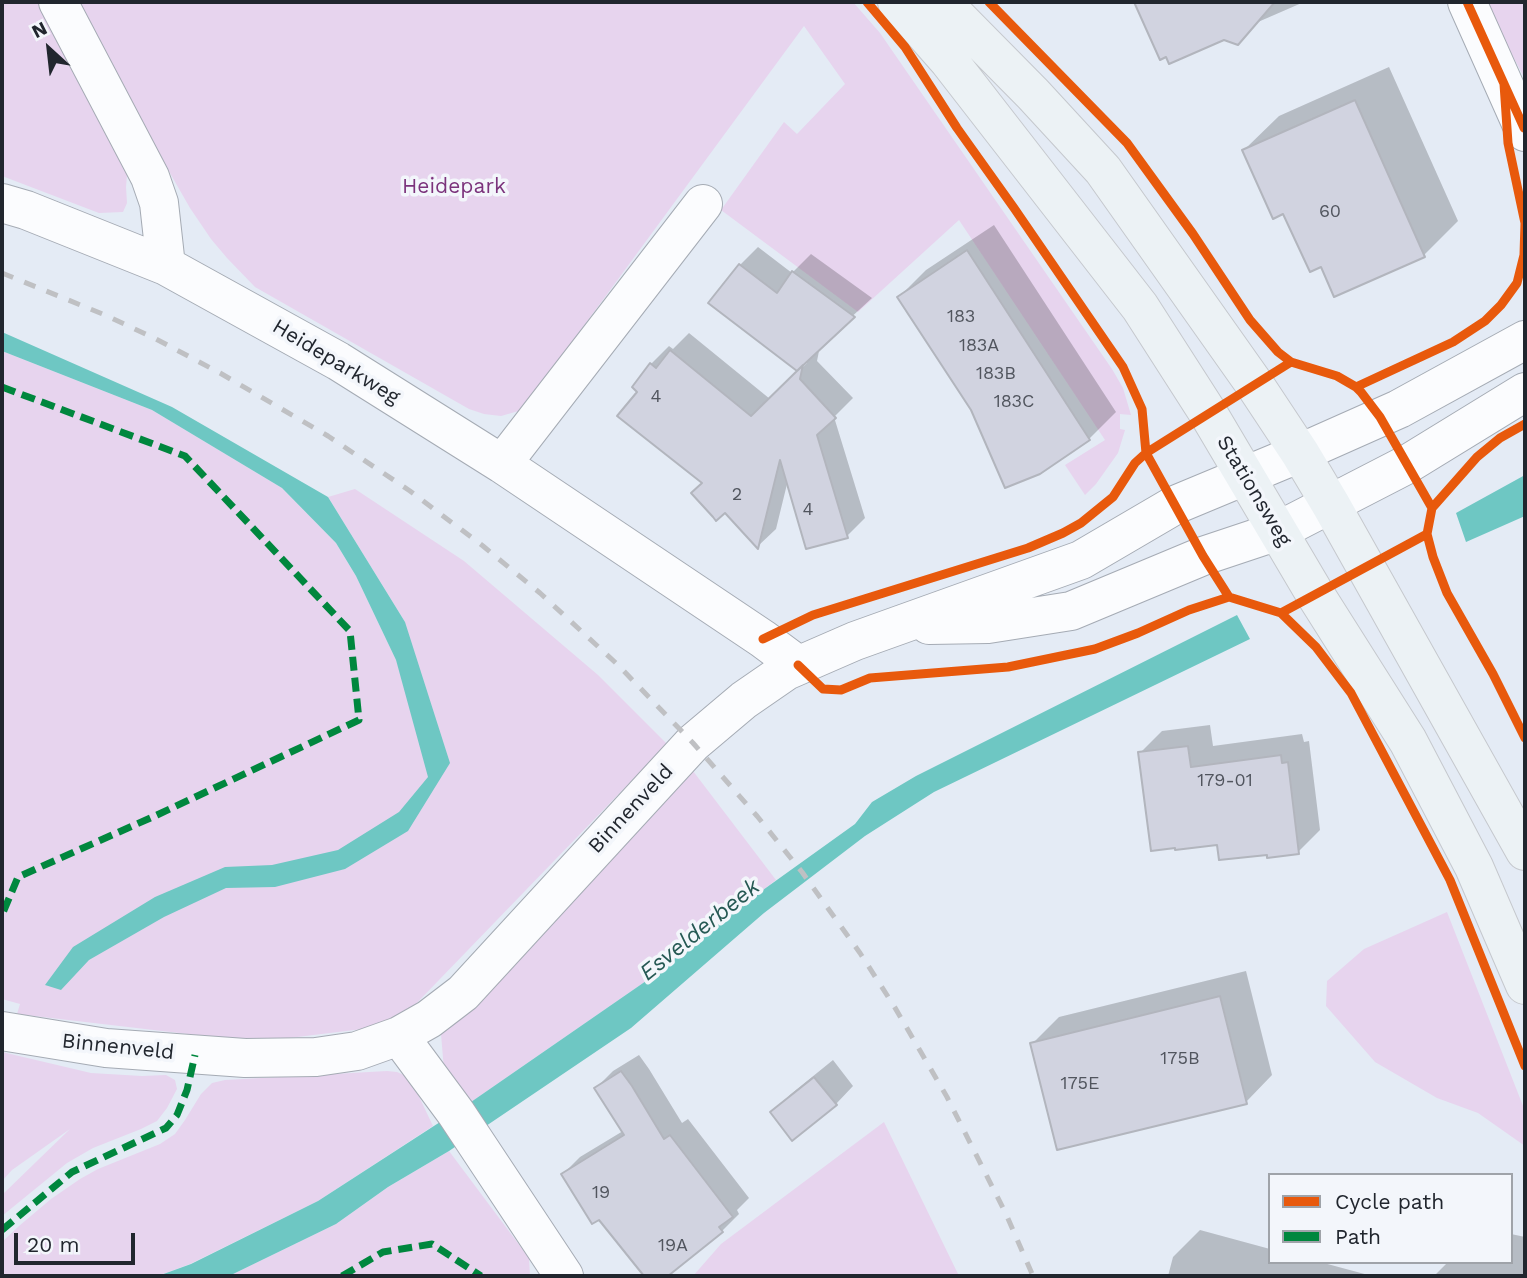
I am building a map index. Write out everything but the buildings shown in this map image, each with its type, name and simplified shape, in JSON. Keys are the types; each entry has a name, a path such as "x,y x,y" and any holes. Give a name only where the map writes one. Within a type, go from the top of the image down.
{"main road":[{"name":"Stationsweg","path":"897,2 949,61 1140,307 1408,741 1474,867 1525,985"},
{"path":"942,2 1103,170 1255,385 1331,505 1525,851"}],"street":[{"path":"58,2 150,177 159,203 166,266"},
{"path":"1467,2 1525,130"},
{"name":"Heideparkweg","path":"2,203 166,266 338,361 502,464 798,665"},
{"path":"502,464 702,204"},
{"name":"Binnenveld","path":"2,1031 106,1048 245,1058 316,1057 357,1051 399,1036 429,1019 463,993 693,743 744,700 798,665 895,626 1081,560 1175,505 1399,409 1525,340"},
{"name":"Binnenveld","path":"895,626 988,624 1071,611 1203,556 1278,531 1406,465 1525,392"},
{"path":"399,1036 479,1148 564,1276"}],"green space":[{"path":"2,2 44,2 128,164 127,203 123,212 99,213 2,176"},
{"name":"Heidepark","path":"72,2 853,2 880,33 1112,369 1123,388 1131,415 1120,414 1120,429 1125,430 1118,453 1085,495 1065,465 1105,440 959,220 858,312 721,210 784,122 797,134 845,84 804,26 522,410 501,416 469,409 255,287 211,239 190,208"},
{"path":"1487,2 1525,2 1525,79 1511,53"},
{"path":"2,351 152,410 282,488 336,543 356,576 396,660 405,687 405,622 328,497 355,489 464,561 598,675 667,744 410,1010 371,1028 256,1042 17,1014 20,1004 2,999"},
{"path":"693,771 776,880 646,981 471,1102 444,1070 441,1034"},
{"path":"1447,912 1525,1111 1525,1146 1478,1113 1437,1098 1375,1062 1326,1006 1327,981 1364,949"},
{"path":"2,1052 91,1073 166,1075 175,1080 177,1089 157,1121 93,1148 67,1163 2,1216 2,1195 70,1129 12,1170 2,1181"},
{"path":"387,1071 406,1076 414,1086 433,1126 318,1201 190,1264 158,1276 2,1276 2,1242 19,1226 80,1179 160,1144 175,1134 201,1094 212,1083 225,1080"},
{"path":"884,1122 959,1276 693,1276 721,1244"},
{"path":"449,1151 529,1258 530,1276 229,1276 336,1224 388,1187"}],"shaded area":[{"path":"2,332 172,407 328,497 405,622 450,763 408,831 345,869 275,887 226,888 164,917 89,960 61,990 45,985 73,947 155,897 225,867 272,865 338,850 399,812 428,777 396,660 356,576 336,543 282,488 152,410 2,351"},
{"path":"1525,475 1525,516 1466,542 1456,513"},
{"path":"1237,615 1250,639 934,792 865,836 764,913 631,1028 336,1224 229,1276 158,1276 191,1264 318,1201 471,1102 646,981 749,900 855,824 872,802 916,776"}],"railway":[{"path":"2,273 156,339 328,436 410,491 483,546 540,593 618,665 693,743 757,816 802,872 860,953 947,1097 1006,1214 1033,1276"}],"marked path":[{"path":"2,387 185,456 350,631 359,720 18,877 2,915"},
{"path":"2,1230 72,1172 166,1128 177,1115 187,1090 195,1055"},
{"path":"342,1276 383,1252 432,1244 481,1276"}],"cycle path":[{"path":"867,2 905,47 957,128 1123,367 1142,409 1146,453 1229,597"},
{"path":"989,2 1127,143 1193,234 1250,320 1278,352 1291,362 1337,376 1356,387 1380,417 1432,508 1427,534 1447,593 1493,674 1525,738"},
{"path":"1467,2 1524,128"},
{"path":"1356,387 1453,342 1485,321 1517,283 1524,255 1525,223 1508,143 1504,84"},
{"path":"763,639 813,615 1028,548 1063,533 1081,523 1113,497 1135,463 1146,453 1291,362"},
{"path":"1432,508 1477,457 1500,438 1525,424"},
{"path":"1281,613 1427,534"},
{"path":"798,665 823,689 841,690 870,678 1008,667 1095,649 1189,610 1229,597 1281,613 1316,647 1351,693 1450,880 1525,1066"}],"water label":[{"name":"Esvelderbeek","path":"700,930"}]}
